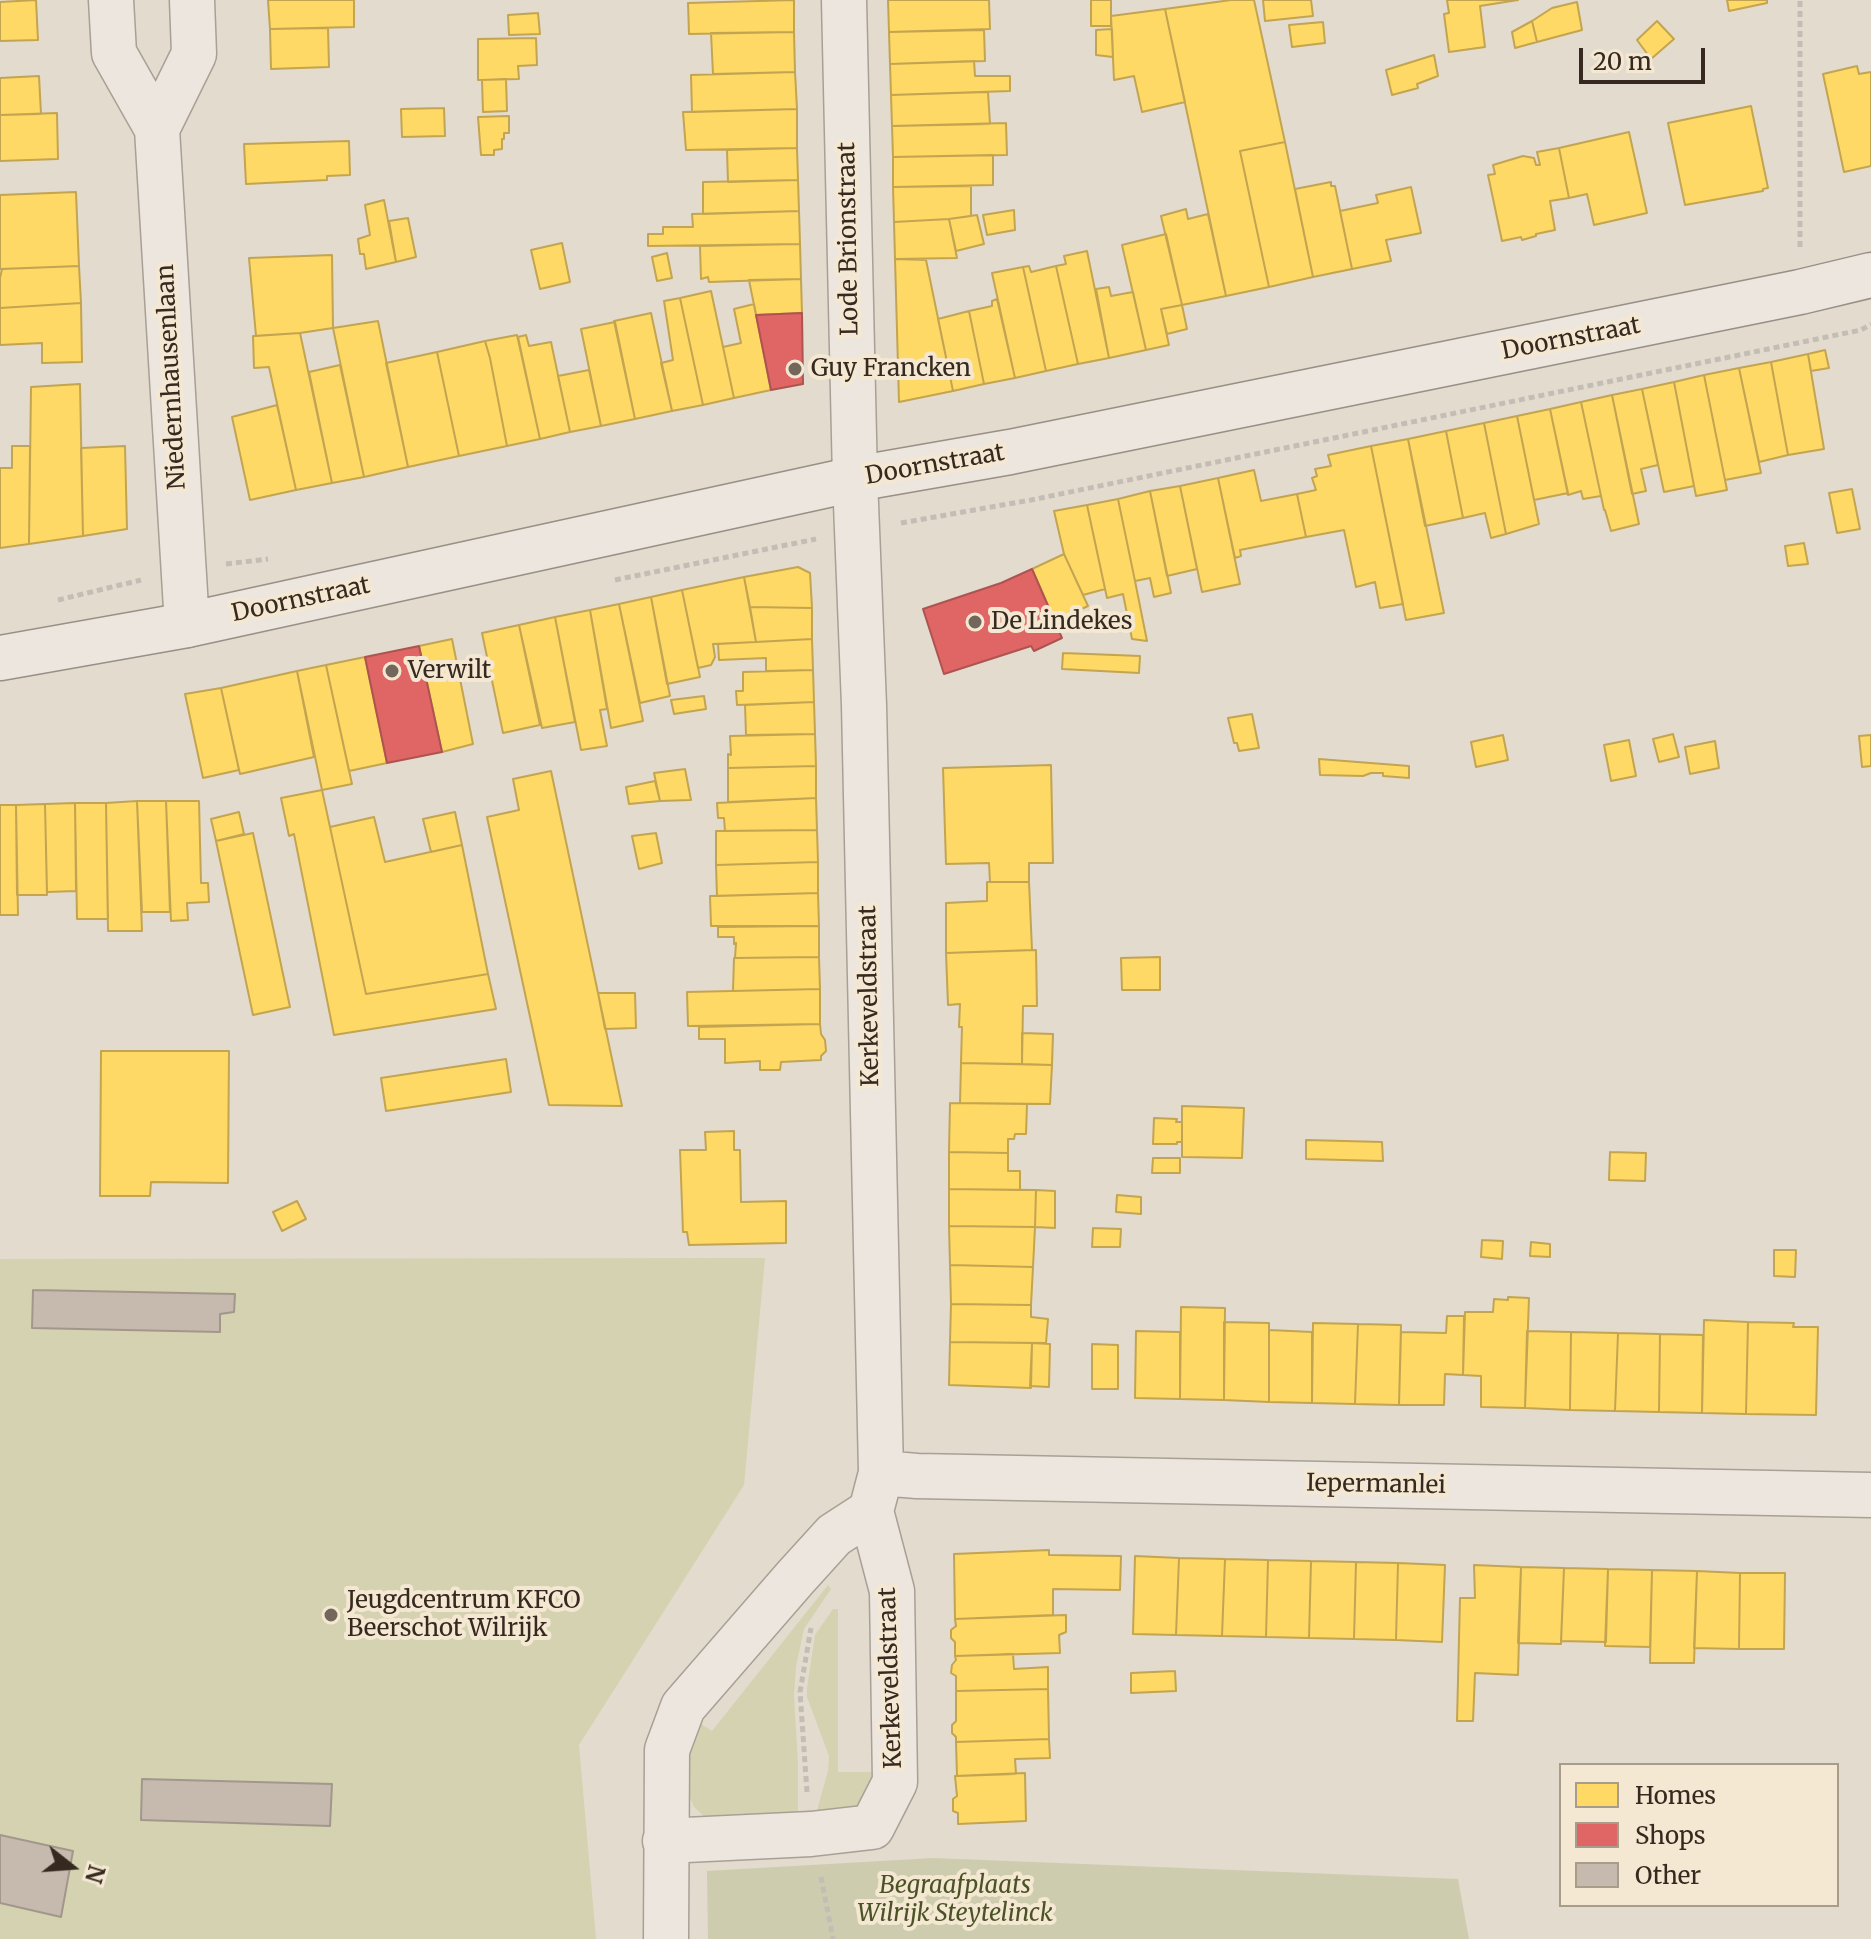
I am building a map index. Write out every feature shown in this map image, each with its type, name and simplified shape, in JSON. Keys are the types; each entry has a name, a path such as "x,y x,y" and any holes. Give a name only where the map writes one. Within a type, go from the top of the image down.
{"street":[{"name":"Niedernhausenlaan","path":"111,0 114,53 157,129 187,625"},
{"name":"Niedernhausenlaan","path":"157,129 194,54 192,0"},
{"name":"Lode Brionstraat","path":"844,0 855,479"},
{"name":"Doornstraat","path":"0,658 187,625 855,479 1010,452 1871,275"},
{"name":"Kerkeveldstraat","path":"665,1841 811,1834 872,1827 895,1782 892,1591 876,1492 864,705 855,479"},
{"name":"Iepermanlei","path":"876,1492 917,1476 1871,1495"},
{"path":"666,1939 667,1750 683,1707 795,1578 876,1492"}],"path":[{"path":"1800,0 1800,262"},
{"path":"856,531 1031,500 1861,330 1871,324"},
{"path":"811,1627 800,1692 811,1834 833,1939"}],"shaded area":[{"name":"Jeugdcentrum KFCO Beerschot Wilrijk","path":"765,1258 744,1485 579,1745 596,1939 0,1939 0,1259"},
{"path":"828,1585 831,1589 804,1629 796,1666 798,1822 707,1819 694,1807 687,1791 688,1745 694,1732 701,1724 712,1731"},
{"path":"833,1609 838,1609 838,1772 877,1772 868,1795 856,1809 814,1821 829,1756 807,1697 807,1688 815,1635"}],"green space":[{"name":"Begraafplaats Wilrijk Steytelinck","path":"933,1858 1458,1879 1469,1939 708,1939 707,1871"}],"building: Homes":[{"path":"36,0 38,40 0,41 0,2"},
{"path":"268,0 354,0 354,27 270,29"},
{"path":"794,0 794,32 689,34 688,3"},
{"path":"888,0 989,0 990,29 889,32"},
{"path":"1091,0 1111,0 1111,26 1091,26"},
{"path":"1254,0 1285,142 1240,151 1269,287 1226,296 1165,9"},
{"path":"1263,0 1311,0 1313,16 1265,21"},
{"path":"1447,0 1518,0 1480,6 1485,47 1449,52 1444,14 1449,13"},
{"path":"1727,0 1767,0 1767,3 1729,11"},
{"path":"1577,2 1582,30 1537,42 1532,21 1552,8"},
{"path":"1165,9 1185,102 1142,112 1134,76 1114,80 1111,16"},
{"path":"538,13 540,34 509,35 508,15"},
{"path":"1532,21 1537,42 1515,48 1512,32"},
{"path":"1657,21 1674,39 1651,59 1637,40"},
{"path":"1323,22 1325,43 1292,47 1289,25"},
{"path":"328,28 329,67 271,69 270,29"},
{"path":"1112,29 1113,57 1096,55 1096,30"},
{"path":"984,30 985,61 890,64 889,32"},
{"path":"794,32 795,72 713,74 711,33"},
{"path":"536,38 537,65 518,66 519,79 478,80 478,39"},
{"path":"1434,55 1438,76 1417,84 1418,88 1392,95 1386,70"},
{"path":"974,61 975,76 1010,76 1010,91 891,95 890,64"},
{"path":"1857,66 1859,74 1871,72 1871,166 1844,172 1823,74"},
{"path":"795,72 797,109 692,112 691,75"},
{"path":"39,76 41,114 0,115 0,78"},
{"path":"506,79 507,111 483,112 482,80"},
{"path":"988,92 990,124 892,126 891,95"},
{"path":"1751,106 1768,188 1685,205 1668,123"},
{"path":"444,108 445,136 402,137 401,109"},
{"path":"797,109 797,148 686,150 683,112"},
{"path":"57,113 58,159 0,161 0,115"},
{"path":"509,116 509,133 504,133 502,149 494,150 494,155 481,155 478,117"},
{"path":"1006,123 1007,155 893,157 892,126"},
{"path":"1629,132 1647,213 1594,225 1587,194 1569,198 1559,148"},
{"path":"349,141 350,175 327,176 327,180 246,184 244,144"},
{"path":"1285,142 1313,277 1269,287 1240,151"},
{"path":"797,148 798,180 728,182 727,150"},
{"path":"1559,148 1569,198 1550,201 1555,230 1522,240 1521,237 1502,241 1488,175 1495,174 1493,165 1523,156 1534,158 1536,165 1540,165 1537,152"},
{"path":"993,155 993,185 893,187 893,157"},
{"path":"798,180 799,211 703,214 703,182"},
{"path":"1331,182 1331,186 1335,186 1352,269 1313,277 1295,189"},
{"path":"971,186 971,216 894,222 893,187"},
{"path":"1411,187 1421,233 1386,240 1391,261 1352,269 1340,211 1378,203 1376,195"},
{"path":"76,192 79,266 0,269 0,195"},
{"path":"384,200 396,262 366,269 358,239 370,235 365,205"},
{"path":"1186,209 1188,219 1208,214 1226,296 1182,305 1161,216"},
{"path":"1014,210 1015,230 987,235 983,215"},
{"path":"799,211 800,244 648,246 648,234 663,234 663,227 693,227 692,214"},
{"path":"977,215 984,244 956,251 949,219"},
{"path":"408,218 416,257 396,262 389,221"},
{"path":"949,219 957,258 895,259 894,222"},
{"path":"1166,234 1182,305 1161,309 1169,345 1146,350 1122,245"},
{"path":"562,243 570,282 540,289 531,250"},
{"path":"800,244 801,279 709,282 708,277 701,279 700,246"},
{"path":"1087,251 1109,358 1078,364 1056,266 1066,264 1064,256"},
{"path":"667,253 672,278 657,281 652,257"},
{"path":"332,255 333,328 256,336 249,258"},
{"path":"895,259 926,260 953,391 899,402"},
{"path":"79,266 81,303 0,308 2,269"},
{"path":"1029,266 1031,272 1056,266 1078,364 1046,371 1023,267"},
{"path":"1023,267 1046,371 1015,378 992,273"},
{"path":"801,279 802,313 756,315 749,280"},
{"path":"1109,287 1111,296 1133,292 1146,350 1109,358 1096,289"},
{"path":"711,291 734,398 703,405 680,298"},
{"path":"680,298 703,405 672,411 661,363 673,360 664,301"},
{"path":"997,299 1015,378 984,384 969,311 992,306 992,301"},
{"path":"81,303 82,362 42,363 42,343 0,345 0,308"},
{"path":"754,304 771,390 734,398 723,347 741,343 734,309"},
{"path":"1182,305 1187,329 1167,334 1161,309"},
{"path":"969,311 984,384 953,391 938,319"},
{"path":"651,313 672,411 635,419 614,321"},
{"path":"378,321 408,467 364,477 333,328"},
{"path":"615,322 635,419 601,426 581,329"},
{"path":"300,333 332,483 296,490 269,367 254,368 253,336"},
{"path":"517,335 540,439 507,446 485,341"},
{"path":"526,335 529,346 551,342 570,432 540,439 518,337"},
{"path":"485,341 507,446 459,456 437,352"},
{"path":"1825,350 1829,368 1811,371 1808,354"},
{"path":"437,352 459,456 408,467 386,363"},
{"path":"1808,354 1824,449 1788,455 1771,362"},
{"path":"1771,362 1788,455 1759,462 1739,368"},
{"path":"340,365 364,477 332,483 309,372"},
{"path":"1739,368 1761,473 1725,480 1704,375"},
{"path":"589,370 601,426 570,432 558,376"},
{"path":"1704,375 1727,490 1696,496 1674,382"},
{"path":"1674,382 1694,486 1664,492 1642,389"},
{"path":"80,384 83,536 29,544 31,387"},
{"path":"1642,389 1658,465 1641,469 1646,491 1632,494 1612,395"},
{"path":"1612,395 1639,524 1611,531 1581,402"},
{"path":"1581,402 1601,496 1583,499 1581,491 1568,495 1550,409"},
{"path":"277,405 296,490 250,500 232,417"},
{"path":"1550,409 1568,493 1534,500 1517,416"},
{"path":"1517,416 1539,524 1506,534 1484,423"},
{"path":"1484,423 1506,534 1491,538 1485,513 1463,518 1446,431"},
{"path":"1446,431 1463,518 1425,526 1408,439"},
{"path":"1408,439 1444,613 1406,620 1371,446"},
{"path":"12,446 30,446 29,544 0,548 0,468 12,468"},
{"path":"125,446 127,529 83,536 81,448"},
{"path":"1371,446 1403,604 1380,608 1375,582 1356,587 1344,530 1306,537 1297,494 1316,490 1312,478 1317,476 1315,469 1331,466 1328,455"},
{"path":"1254,470 1261,501 1297,494 1306,537 1240,550 1241,556 1235,558 1218,478"},
{"path":"1218,478 1240,584 1202,592 1180,486"},
{"path":"1180,486 1197,569 1167,576 1150,491"},
{"path":"1852,489 1860,529 1837,533 1829,493"},
{"path":"1150,491 1171,593 1154,597 1150,578 1135,581 1118,499"},
{"path":"1118,499 1147,641 1132,639 1123,594 1107,598 1087,505"},
{"path":"1087,505 1105,589 1083,595 1064,554 1054,511"},
{"path":"1804,543 1808,564 1788,566 1785,546"},
{"path":"1064,554 1088,606 1055,621 1032,569"},
{"path":"798,567 810,573 812,608 750,607 744,577"},
{"path":"744,577 756,642 713,644 715,657 711,665 698,668 682,590"},
{"path":"682,590 700,677 667,684 651,597"},
{"path":"651,597 670,696 640,703 619,604"},
{"path":"619,604 643,721 611,728 590,610"},
{"path":"750,607 812,608 812,639 756,642"},
{"path":"590,610 607,709 600,710 607,746 581,750 555,617"},
{"path":"555,617 575,722 542,728 519,625"},
{"path":"519,625 540,725 503,733 482,633"},
{"path":"452,639 473,744 442,752 419,646"},
{"path":"812,639 813,670 766,671 766,658 719,660 718,644"},
{"path":"1063,653 1140,656 1139,673 1062,669"},
{"path":"365,657 387,763 349,771 326,665"},
{"path":"326,665 352,784 322,790 297,671"},
{"path":"813,670 814,702 737,705 736,691 743,691 743,672"},
{"path":"297,671 314,757 240,774 221,688"},
{"path":"221,688 239,770 203,778 185,694"},
{"path":"704,696 706,709 674,714 671,700"},
{"path":"814,702 815,734 746,735 745,705"},
{"path":"1252,714 1259,748 1239,751 1228,718"},
{"path":"815,734 816,766 728,768 730,736"},
{"path":"1673,734 1679,757 1659,762 1653,739"},
{"path":"1503,735 1508,760 1476,767 1471,742"},
{"path":"1871,735 1871,766 1862,767 1859,736"},
{"path":"1629,740 1636,776 1611,781 1604,745"},
{"path":"1715,741 1719,768 1690,774 1685,747"},
{"path":"1319,759 1409,766 1409,778 1383,776 1383,773 1320,775"},
{"path":"1051,765 1053,863 1029,863 1029,882 990,882 989,863 946,864 943,768"},
{"path":"816,766 816,798 728,802 728,768"},
{"path":"685,769 691,800 660,801 654,773"},
{"path":"551,771 622,1106 549,1105 487,817 519,810 513,779"},
{"path":"655,781 660,801 629,804 626,787"},
{"path":"322,790 366,994 488,974 496,1009 334,1035 294,834 289,836 281,798"},
{"path":"816,798 817,830 725,831 724,818 718,818 717,803"},
{"path":"137,801 166,801 170,912 142,912"},
{"path":"137,801 142,931 108,931 106,803"},
{"path":"166,801 199,801 201,883 208,883 209,902 187,903 188,920 171,921"},
{"path":"75,803 106,803 108,919 77,919"},
{"path":"75,803 76,891 47,892 45,804"},
{"path":"45,804 47,895 17,895 16,805"},
{"path":"0,805 16,805 18,915 0,915"},
{"path":"239,812 244,834 216,841 211,819"},
{"path":"455,812 462,845 431,852 423,819"},
{"path":"374,817 385,862 462,845 488,974 366,994 330,827"},
{"path":"817,830 818,862 716,865 716,831"},
{"path":"253,833 290,1007 253,1015 216,841"},
{"path":"656,833 662,863 639,869 632,836"},
{"path":"818,862 818,893 717,896 716,865"},
{"path":"987,882 1029,882 1032,950 946,953 946,903 987,901"},
{"path":"818,893 819,926 711,926 710,896"},
{"path":"819,926 819,957 735,958 734,937 718,937 718,927"},
{"path":"1036,950 1037,1006 1023,1006 1022,1064 961,1063 960,1004 948,1005 946,953"},
{"path":"819,957 820,989 733,991 734,958"},
{"path":"1160,957 1160,990 1122,990 1121,958"},
{"path":"820,989 820,1024 688,1026 687,992"},
{"path":"598,993 635,993 636,1028 605,1029"},
{"path":"820,1024 826,1051 821,1060 781,1062 780,1070 760,1070 760,1061 725,1063 725,1039 699,1039 699,1027"},
{"path":"1022,1033 1053,1034 1052,1065 1022,1064"},
{"path":"101,1051 229,1051 228,1183 151,1182 150,1196 100,1196"},
{"path":"506,1059 511,1092 386,1111 381,1078"},
{"path":"961,1063 1052,1065 1050,1104 960,1103"},
{"path":"950,1103 1027,1104 1026,1134 1015,1134 1014,1139 1008,1139 1008,1153 949,1152"},
{"path":"1182,1106 1244,1108 1242,1158 1182,1157"},
{"path":"1154,1118 1182,1122 1182,1142 1153,1144"},
{"path":"734,1131 734,1150 740,1150 741,1202 786,1201 786,1243 689,1245 687,1232 683,1232 680,1150 706,1150 705,1132"},
{"path":"1306,1140 1382,1142 1383,1161 1306,1159"},
{"path":"949,1152 1008,1153 1008,1171 1020,1171 1020,1190 949,1189"},
{"path":"1610,1152 1646,1153 1645,1181 1609,1180"},
{"path":"1153,1158 1180,1158 1180,1173 1152,1173"},
{"path":"949,1189 1036,1190 1035,1227 949,1226"},
{"path":"1036,1190 1055,1191 1055,1228 1035,1227"},
{"path":"1117,1195 1141,1197 1141,1214 1116,1212"},
{"path":"297,1201 306,1219 282,1231 273,1212"},
{"path":"949,1226 1035,1227 1033,1267 950,1265"},
{"path":"1093,1228 1121,1229 1120,1247 1092,1247"},
{"path":"1482,1240 1503,1241 1502,1259 1481,1257"},
{"path":"1531,1242 1550,1244 1550,1257 1530,1256"},
{"path":"1774,1250 1796,1250 1795,1277 1774,1276"},
{"path":"950,1265 1033,1267 1031,1305 951,1304"},
{"path":"1508,1297 1529,1298 1525,1408 1481,1407 1481,1376 1463,1375 1465,1312 1493,1312 1494,1299 1508,1300"},
{"path":"951,1304 1031,1305 1031,1317 1048,1319 1046,1343 950,1342"},
{"path":"1181,1307 1225,1308 1224,1400 1180,1399"},
{"path":"1447,1316 1464,1316 1463,1375 1445,1374 1444,1405 1399,1405 1401,1332 1446,1333"},
{"path":"1704,1320 1748,1322 1746,1414 1702,1413"},
{"path":"1224,1322 1269,1323 1269,1402 1224,1400"},
{"path":"1748,1322 1818,1327 1816,1415 1746,1414"},
{"path":"1313,1323 1358,1324 1355,1404 1312,1403"},
{"path":"1358,1324 1401,1325 1399,1405 1355,1404"},
{"path":"1269,1330 1312,1332 1312,1403 1269,1402"},
{"path":"1136,1331 1180,1332 1180,1399 1135,1398"},
{"path":"1527,1331 1571,1332 1570,1410 1525,1408"},
{"path":"1571,1332 1618,1333 1615,1411 1570,1410"},
{"path":"1618,1333 1660,1334 1659,1412 1615,1411"},
{"path":"1660,1334 1703,1335 1702,1413 1659,1412"},
{"path":"950,1342 1032,1343 1031,1388 949,1385"},
{"path":"1032,1343 1050,1344 1049,1387 1030,1386"},
{"path":"1092,1344 1118,1345 1118,1389 1092,1389"},
{"path":"1049,1550 1049,1555 1121,1556 1120,1590 1053,1589 1053,1615 955,1619 954,1554"},
{"path":"1135,1556 1179,1558 1176,1635 1133,1634"},
{"path":"1179,1558 1225,1559 1222,1636 1176,1635"},
{"path":"1225,1559 1268,1560 1266,1637 1222,1636"},
{"path":"1268,1560 1311,1561 1309,1638 1266,1637"},
{"path":"1311,1561 1356,1562 1354,1639 1309,1638"},
{"path":"1356,1562 1398,1563 1396,1640 1354,1639"},
{"path":"1398,1563 1445,1565 1442,1642 1396,1640"},
{"path":"1474,1565 1521,1567 1518,1675 1475,1673 1473,1721 1457,1721 1460,1598 1475,1598"},
{"path":"1521,1567 1564,1568 1561,1644 1518,1643"},
{"path":"1564,1568 1608,1569 1606,1642 1561,1641"},
{"path":"1608,1569 1652,1570 1650,1647 1605,1646"},
{"path":"1652,1570 1697,1571 1694,1663 1650,1663"},
{"path":"1697,1571 1740,1573 1739,1649 1694,1648"},
{"path":"1740,1573 1785,1573 1784,1649 1739,1649"},
{"path":"1066,1615 1066,1632 1059,1635 1060,1653 955,1656 951,1630 956,1626 955,1619"},
{"path":"1013,1654 1014,1669 1048,1667 1048,1689 956,1691 956,1676 951,1673 955,1656"},
{"path":"1175,1671 1176,1691 1131,1693 1131,1673"},
{"path":"1048,1689 1049,1739 956,1742 952,1725 956,1721 956,1691"},
{"path":"1049,1739 1050,1758 1015,1759 1016,1774 957,1776 956,1742"},
{"path":"1025,1773 1026,1821 958,1824 958,1813 953,1811 953,1799 957,1796 955,1776"}],"building: Shops":[{"path":"802,313 803,384 771,390 756,315"},
{"path":"1032,569 1062,638 1034,651 1031,646 944,674 923,609 1001,583"},
{"path":"419,646 442,752 387,763 365,657"}],"building: Other":[{"path":"33,1290 235,1294 234,1312 220,1314 220,1332 32,1328"},
{"path":"142,1779 332,1784 330,1826 141,1820"},
{"path":"0,1835 73,1851 61,1917 0,1903"}],"place":[{"name":"Guy Francken","path":"795,369"},
{"name":"De Lindekes","path":"975,622"},
{"name":"Verwilt","path":"392,671"},
{"name":"Jeugdcentrum KFCO Beerschot Wilrijk","path":"331,1615"}]}
